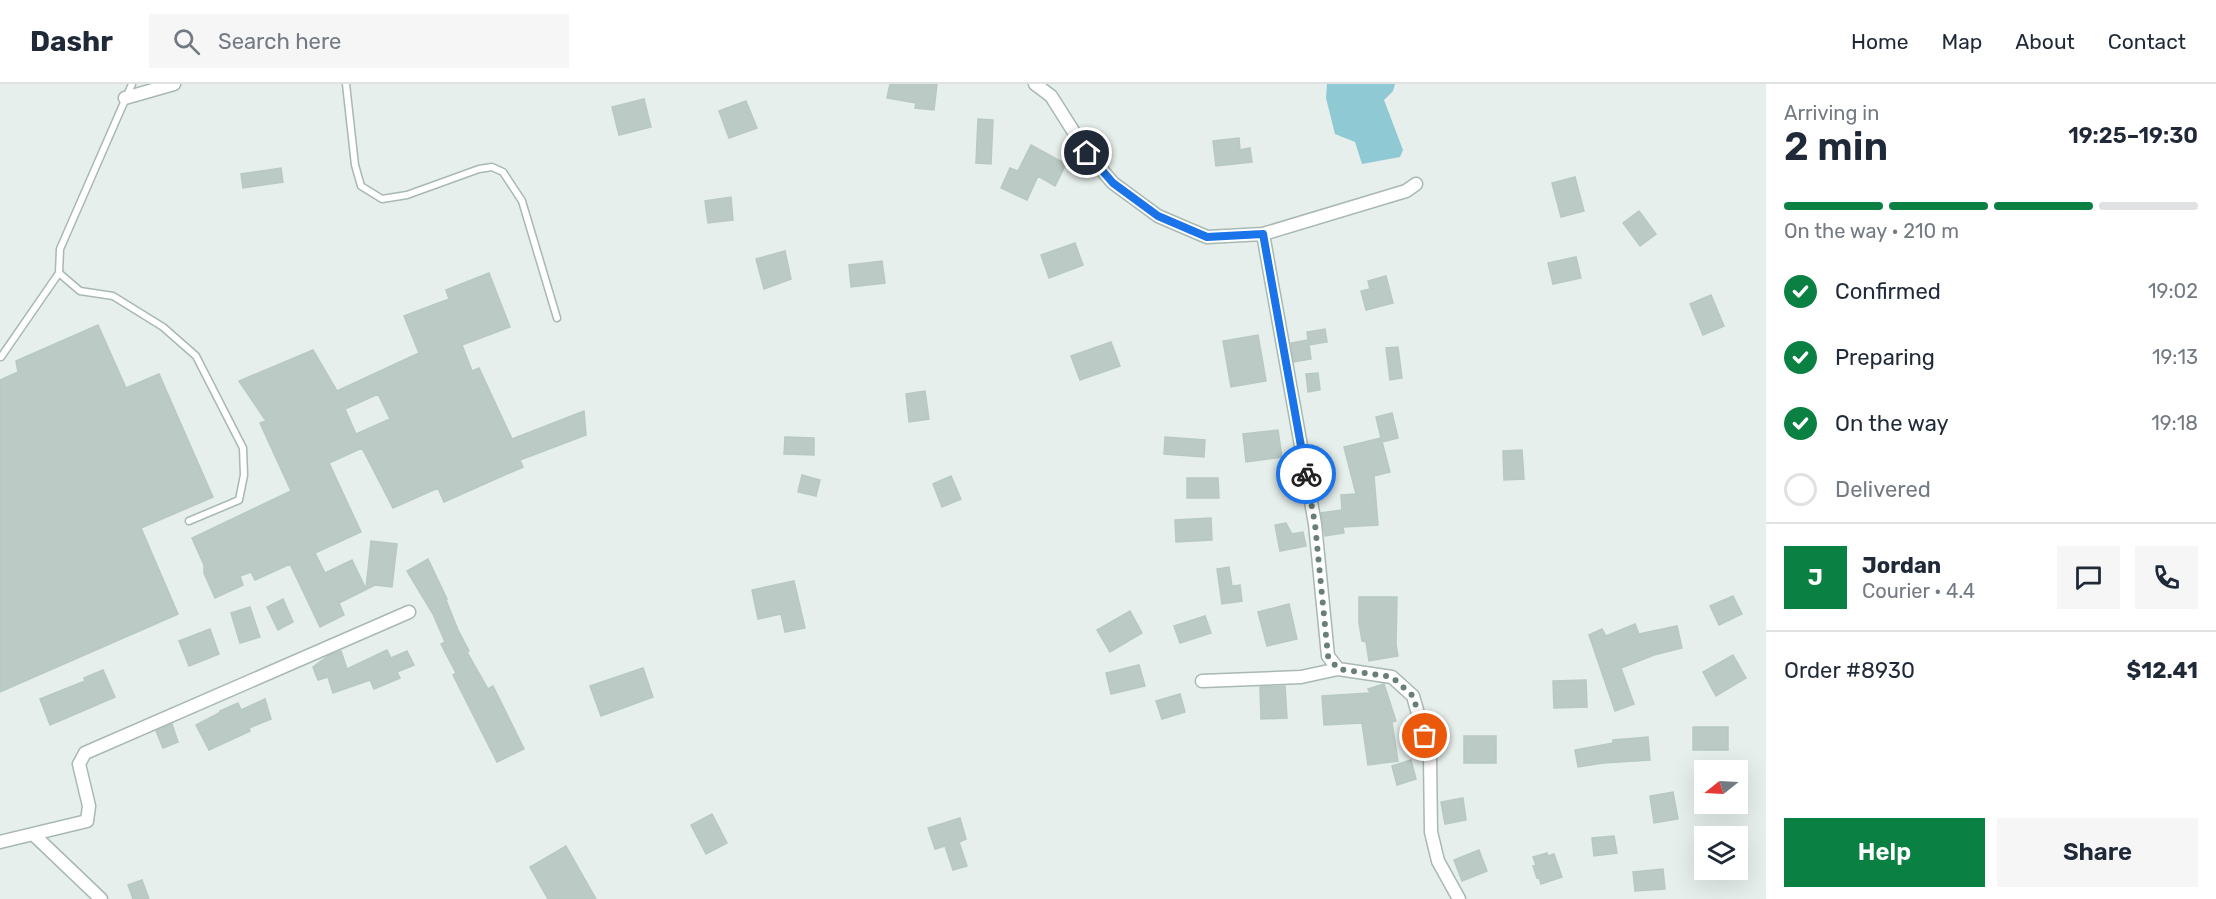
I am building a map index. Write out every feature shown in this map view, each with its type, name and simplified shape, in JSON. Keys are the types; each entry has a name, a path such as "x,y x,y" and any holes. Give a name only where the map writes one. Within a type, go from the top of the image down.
{"street":[{"path":"125,98 174,84"},
{"path":"1035,84 1051,96 1087,153 1113,183 1158,216 1207,237 1263,234 1406,192 1416,184"},
{"path":"1263,234 1315,524 1328,656 1338,669"},
{"path":"0,842 87,821 89,806 79,764 85,753 409,612"},
{"path":"1202,681 1301,677 1338,669 1392,677 1413,696 1430,756 1431,832 1438,861 1459,899"},
{"path":"34,835 101,899"}],"lane":[{"path":"1,357 59,273 60,249 132,84"},
{"path":"346,84 356,165 361,186 382,199 407,195 479,169 492,167 503,172 522,201 557,318"},
{"path":"59,273 80,291 113,296 163,327 196,356 243,448 244,475 239,500 189,521"}],"water":[{"path":"1327,84 1395,84 1393,91 1384,100 1403,150 1400,157 1362,164 1355,142 1335,134 1326,98"}],"building":[{"path":"890,84 937,84 934,110 915,108 916,103 887,98"},
{"path":"644,99 651,127 619,135 612,107"},
{"path":"746,101 757,128 729,138 719,111"},
{"path":"978,119 993,120 991,164 976,163"},
{"path":"1239,138 1240,150 1250,148 1252,162 1216,166 1213,141"},
{"path":"1031,145 1066,164 1055,186 1038,176 1027,200 1001,188 1010,168 1018,171"},
{"path":"281,168 283,182 243,188 241,174"},
{"path":"1575,177 1584,211 1561,217 1552,183"},
{"path":"731,197 733,220 708,223 705,201"},
{"path":"1639,211 1656,234 1640,246 1623,223"},
{"path":"1075,243 1083,265 1049,278 1041,255"},
{"path":"785,251 791,279 764,289 756,259"},
{"path":"1576,257 1581,278 1553,284 1548,263"},
{"path":"882,261 885,283 851,287 849,265"},
{"path":"489,273 510,327 462,345 472,371 479,368 512,439 584,411 586,435 520,460 523,467 444,502 438,488 393,508 362,448 329,463 361,532 315,553 325,573 352,560 366,589 371,541 397,544 392,587 375,585 339,603 344,615 320,627 290,564 255,580 251,572 240,576 243,585 215,598 192,538 291,491 260,423 266,421 239,381 313,350 337,391 419,353 404,316 449,299 446,290","holes":["378,394 390,419 356,434 345,409"]},
{"path":"1386,276 1393,303 1366,310 1361,291 1370,289 1368,281"},
{"path":"1711,295 1724,326 1703,335 1690,304"},
{"path":"98,325 126,388 159,374 213,497 141,528 178,614 0,692 0,380 18,372 16,361"},
{"path":"1325,329 1327,342 1309,345 1311,359 1294,362 1291,343 1308,340 1307,332"},
{"path":"1258,335 1266,381 1231,387 1223,341"},
{"path":"1111,342 1120,366 1080,380 1071,356"},
{"path":"1398,347 1402,378 1390,380 1386,348"},
{"path":"1318,373 1320,390 1308,392 1306,374"},
{"path":"925,391 929,419 909,422 906,394"},
{"path":"1392,413 1398,438 1382,442 1376,417"},
{"path":"1278,430 1282,457 1246,462 1243,434"},
{"path":"785,437 814,438 814,455 784,454"},
{"path":"1165,437 1205,440 1204,457 1164,454"},
{"path":"1381,438 1390,472 1374,476 1378,525 1343,527 1344,533 1325,536 1321,513 1342,510 1341,495 1356,494 1344,447"},
{"path":"1522,450 1524,479 1504,480 1503,451"},
{"path":"802,475 820,480 816,496 798,492"},
{"path":"951,476 961,499 942,507 933,484"},
{"path":"1187,478 1218,478 1219,498 1187,498"},
{"path":"1211,518 1212,540 1176,542 1175,520"},
{"path":"1286,523 1292,534 1303,532 1306,546 1280,551 1275,525"},
{"path":"428,559 469,651 467,652 488,689 493,686 524,749 497,762 453,675 456,673 441,644 445,642 433,614 407,571"},
{"path":"1229,567 1232,586 1240,585 1242,601 1222,604 1217,569"},
{"path":"794,581 805,628 785,632 781,614 758,619 752,590"},
{"path":"1733,596 1742,614 1719,625 1710,606"},
{"path":"1359,597 1397,597 1396,645 1398,656 1369,661 1366,642 1362,641 1359,623"},
{"path":"283,599 293,622 278,630 267,607"},
{"path":"1289,604 1297,639 1267,646 1258,612"},
{"path":"250,607 260,637 240,643 231,613"},
{"path":"1130,611 1142,633 1110,652 1097,630"},
{"path":"1205,616 1211,633 1180,643 1174,626"},
{"path":"1635,624 1639,634 1677,626 1682,648 1654,655 1621,668 1634,704 1615,711 1589,635 1602,629 1606,636"},
{"path":"210,629 219,654 189,666 179,641"},
{"path":"387,650 391,658 407,651 414,665 397,672 400,678 374,689 370,680 333,693 328,677 318,680 313,667 328,656 341,651 347,669"},
{"path":"1733,655 1746,678 1716,696 1703,672"},
{"path":"1139,665 1145,686 1111,694 1106,673"},
{"path":"643,668 653,697 601,716 590,686"},
{"path":"103,670 115,697 50,725 40,699 85,681 84,678"},
{"path":"1586,680 1587,707 1554,708 1553,681"},
{"path":"1384,684 1396,721 1392,722 1398,761 1368,765 1362,723 1324,725 1322,696 1370,693 1368,689"},
{"path":"1285,686 1287,718 1261,719 1260,687"},
{"path":"1180,694 1185,712 1162,719 1156,701"},
{"path":"265,699 271,719 209,750 196,725 238,703 241,710"},
{"path":"172,724 178,742 163,748 156,731"},
{"path":"1693,727 1728,727 1728,750 1693,750"},
{"path":"1464,736 1496,736 1496,763 1464,763"},
{"path":"1648,737 1650,760 1578,767 1575,750 1613,743 1613,740"},
{"path":"1411,760 1416,779 1397,785 1392,766"},
{"path":"1673,792 1678,819 1654,823 1650,796"},
{"path":"1463,798 1466,820 1445,824 1441,802"},
{"path":"712,814 727,843 706,854 691,825"},
{"path":"960,818 966,839 959,842 967,866 953,870 945,846 935,849 928,828"},
{"path":"1614,836 1617,853 1594,856 1592,838"},
{"path":"566,846 596,899 548,899 530,867"},
{"path":"1479,850 1487,871 1462,881 1454,860"},
{"path":"1547,853 1548,856 1554,854 1562,877 1541,884 1533,866 1536,865 1533,857"},
{"path":"1663,869 1665,889 1635,891 1633,872"},
{"path":"142,880 149,899 133,899 128,885"}],"way so far":[{"path":"1306,474 1315,524 1328,656 1338,669 1392,677 1413,696 1425,736"}],"route":[{"path":"1087,153 1113,183 1158,216 1207,237 1263,234 1306,474"}]}
